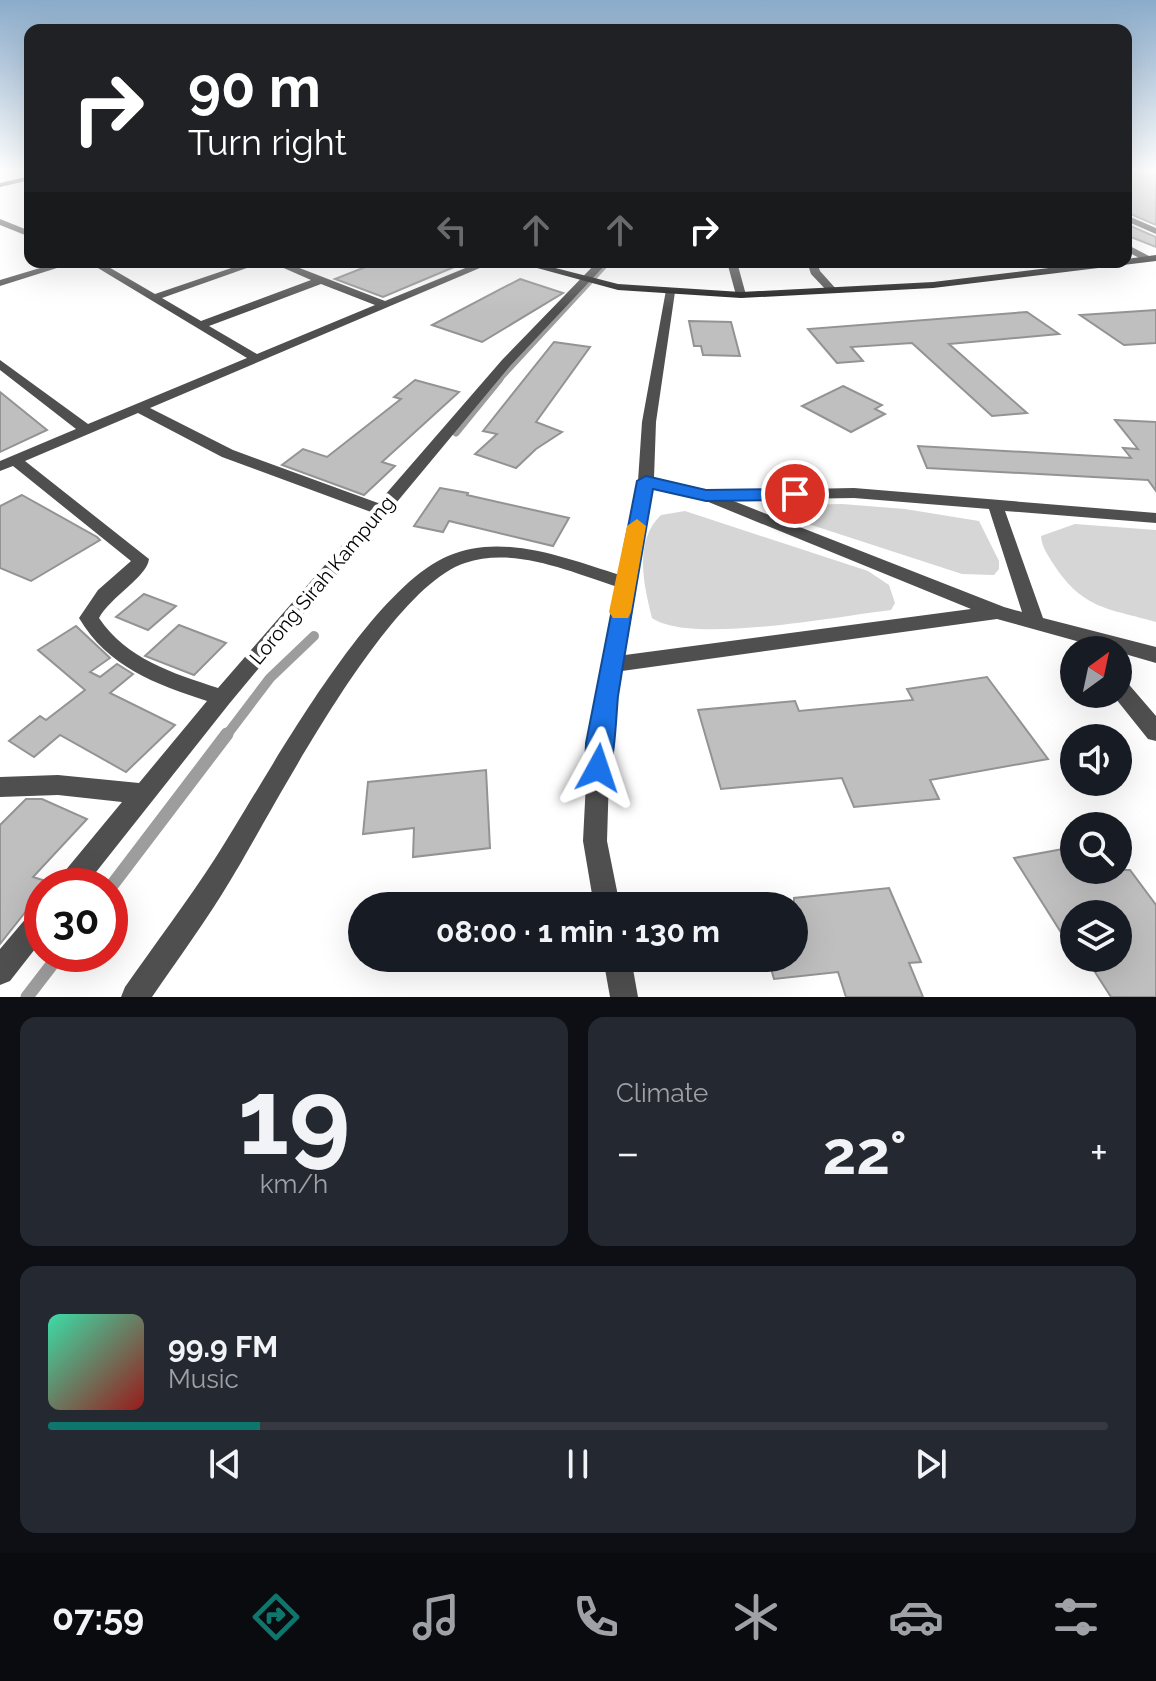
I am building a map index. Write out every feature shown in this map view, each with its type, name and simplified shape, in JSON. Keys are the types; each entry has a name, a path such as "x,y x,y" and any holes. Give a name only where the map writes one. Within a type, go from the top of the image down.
{"main road":[{"path":"1132,261 1152,259"},
{"path":"541,268 583,280 670,292 741,295 947,283 1075,268"}],"street":[{"path":"1132,221 1156,231"},
{"path":"0,222 24,232"},
{"path":"1132,250 1152,259"},
{"path":"0,283 51,268"},
{"path":"107,268 255,358"},
{"path":"153,298 241,268"},
{"path":"290,268 384,305"},
{"path":"8,463 474,268"},
{"name":"Lorong Sirah Kampung","path":"84,868 222,698 506,363 596,268"},
{"path":"734,268 741,295"},
{"path":"814,268 832,290"},
{"path":"199,326 321,280"},
{"path":"604,892 595,841 599,743 625,583 646,481 649,422 670,292"},
{"path":"0,364 86,430"},
{"path":"139,408 185,435 243,462 290,481 382,510"},
{"path":"8,463 140,559 140,564 100,598 92,610 89,618 96,632 141,670 222,698"},
{"path":"646,481 706,496 999,613 1156,655"},
{"path":"706,496 854,493 1156,518"},
{"path":"995,504 1035,622"},
{"path":"135,997 219,875 345,674 374,632 420,582 456,559 485,553 527,556 625,583"},
{"path":"612,665 999,613"},
{"path":"1074,633 1077,636"},
{"path":"1132,703 1156,732"},
{"path":"0,787 58,785 144,794"},
{"path":"0,971 24,941"},
{"path":"620,972 624,997"}],"shaded area":[{"path":"842,504 905,509 979,521 999,561 999,569 994,575 962,574 793,519 790,512 793,505"},
{"path":"685,511 868,571 889,585 895,603 891,610 731,629 671,626 652,618 643,564 647,538 661,515"},
{"path":"1075,524 1156,530 1156,622 1098,605 1065,580 1046,551 1041,536"}],"building":[{"path":"1136,217 1156,217 1156,225"},
{"path":"1132,227 1156,237 1156,247 1132,237"},
{"path":"363,268 452,268 383,297 335,279"},
{"path":"520,279 563,293 482,342 432,325"},
{"path":"1156,310 1156,343 1124,345 1080,315"},
{"path":"1027,312 1059,334 949,344 1027,413 992,416 912,343 851,347 863,361 837,363 808,329"},
{"path":"689,321 731,322 740,356 703,355 701,346 694,346"},
{"path":"554,342 590,347 536,422 562,432 536,449 516,468 475,454 497,434 483,431"},
{"path":"415,380 459,392 382,462 395,466 364,495 282,465 303,449 327,457 401,399 394,397"},
{"path":"843,386 882,405 875,409 885,414 851,432 802,406"},
{"path":"0,392 47,430 0,452"},
{"path":"1115,420 1156,422 1156,491 1148,480 927,468 918,446 1131,458 1123,448 1138,449"},
{"path":"440,488 569,518 553,546 449,521 443,532 414,526"},
{"path":"22,495 100,540 31,581 0,568 0,506"},
{"path":"144,594 176,606 148,630 116,617"},
{"path":"179,625 226,643 194,675 145,656"},
{"path":"76,626 110,658 90,672 100,677 117,664 133,674 110,693 175,725 126,772 60,735 34,757 9,741 40,716 46,720 85,690 38,650"},
{"path":"987,677 1048,759 930,780 939,799 854,807 842,778 721,789 698,710 795,701 799,711 913,700 907,689"},
{"path":"486,770 490,848 413,857 414,828 363,834 368,782"},
{"path":"26,799 42,799 87,819 41,868 24,868 24,914 0,944 0,825"},
{"path":"1060,850 1060,884 1132,884 1132,873 1156,905 1156,997 1111,997 1095,972 1132,972 1132,900 1060,900 1060,931 1014,858"},
{"path":"889,888 921,962 909,963 923,997 846,997 838,972 774,979 772,972 808,972 808,897"}],"waterway":[{"path":"498,381 602,268"},
{"path":"456,433 500,379"},
{"path":"226,736 270,678 314,636"},
{"path":"125,868 227,734"},
{"path":"27,997 46,972"}],"slow traffic":[{"path":"620,612 637,526"}],"route":[{"path":"598,768 599,743 625,583 646,481 706,496 795,494"}]}
